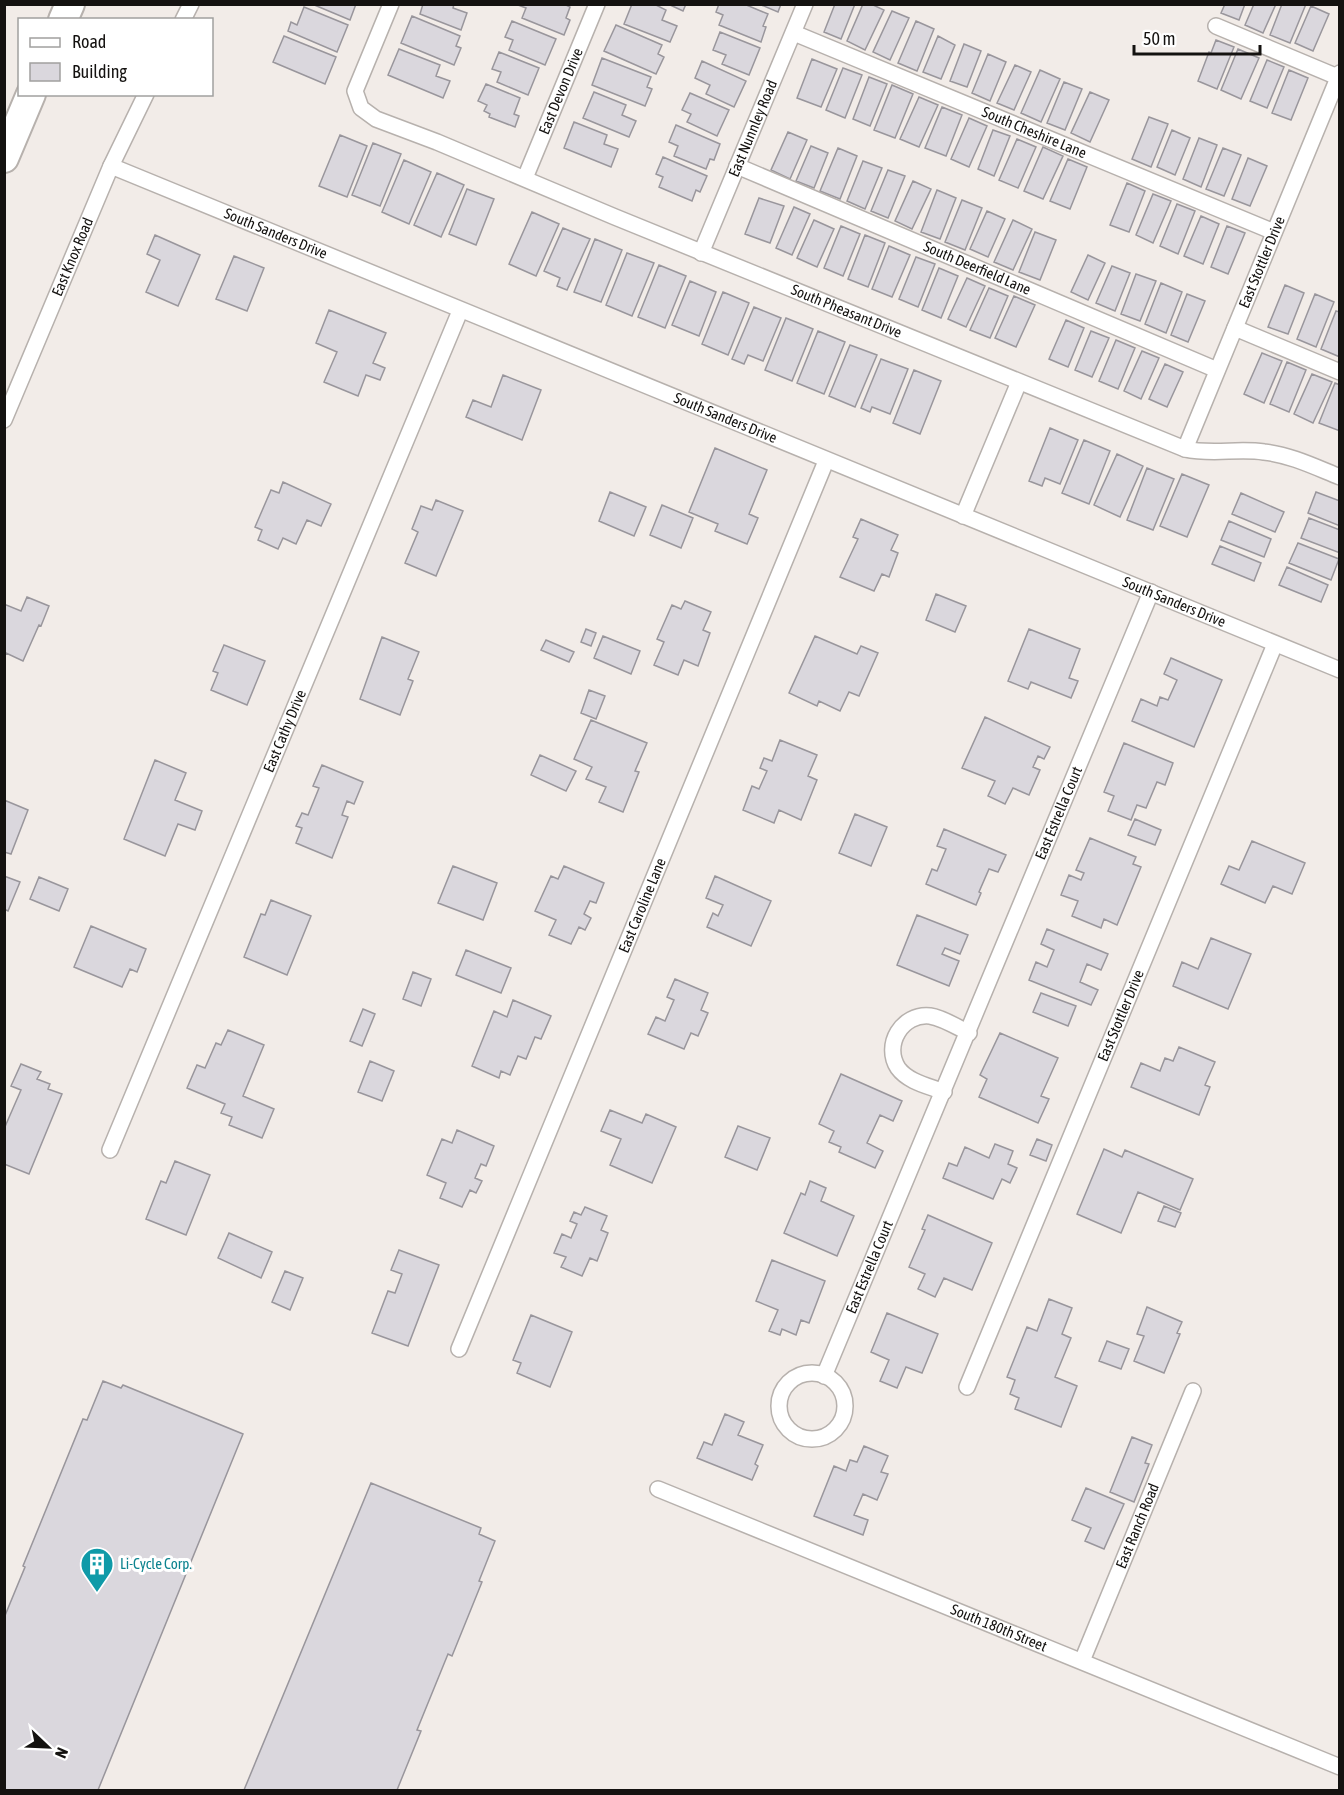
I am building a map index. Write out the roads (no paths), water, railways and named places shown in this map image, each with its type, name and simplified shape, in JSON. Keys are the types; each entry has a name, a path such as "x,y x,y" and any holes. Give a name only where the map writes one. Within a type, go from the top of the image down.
{"highway":[{"path":"64,18 70,4"},
{"path":"4,158 31,96"}],"street":[{"path":"184,18 191,4"},
{"name":"South Pheasant Drive","path":"391,4 356,91 361,108 376,119 1185,449 1201,453 1264,452 1288,456 1340,477"},
{"name":"East Devon Drive","path":"525,178 597,4"},
{"name":"East Nunnley Road","path":"701,253 805,4"},
{"path":"1216,26 1339,76"},
{"name":"South Cheshire Lane","path":"794,33 1274,232"},
{"name":"East Stottler Drive","path":"1185,449 1339,76"},
{"name":"East Knox Road","path":"4,420 111,166 145,96"},
{"name":"South Deerfield Lane","path":"738,165 1217,370"},
{"name":"South Sanders Drive","path":"111,166 1340,670"},
{"name":"East Cathy Drive","path":"110,1150 460,311"},
{"path":"1234,328 1340,372"},
{"path":"963,516 1019,382"},
{"name":"East Caroline Lane","path":"459,1349 826,461"},
{"name":"East Estrella Court","path":"824,1376 1151,592"},
{"name":"East Stottler Drive","path":"967,1387 1275,644"},
{"path":"944,1092 905,1076 898,1068 894,1058 892,1048 895,1037 900,1027 920,1016 931,1016 969,1033"},
{"path":"806,1373 817,1373 824,1376 837,1384 842,1394 845,1404 843,1416 838,1426 821,1438 801,1438 791,1433 784,1425 778,1405 781,1394 795,1377 806,1373"},
{"name":"East Ranch Road","path":"1082,1661 1193,1391"},
{"name":"South 180th Street","path":"658,1489 1340,1767"}],"place":[{"name":"Li-Cycle Corp.","path":"97,1593"}]}
